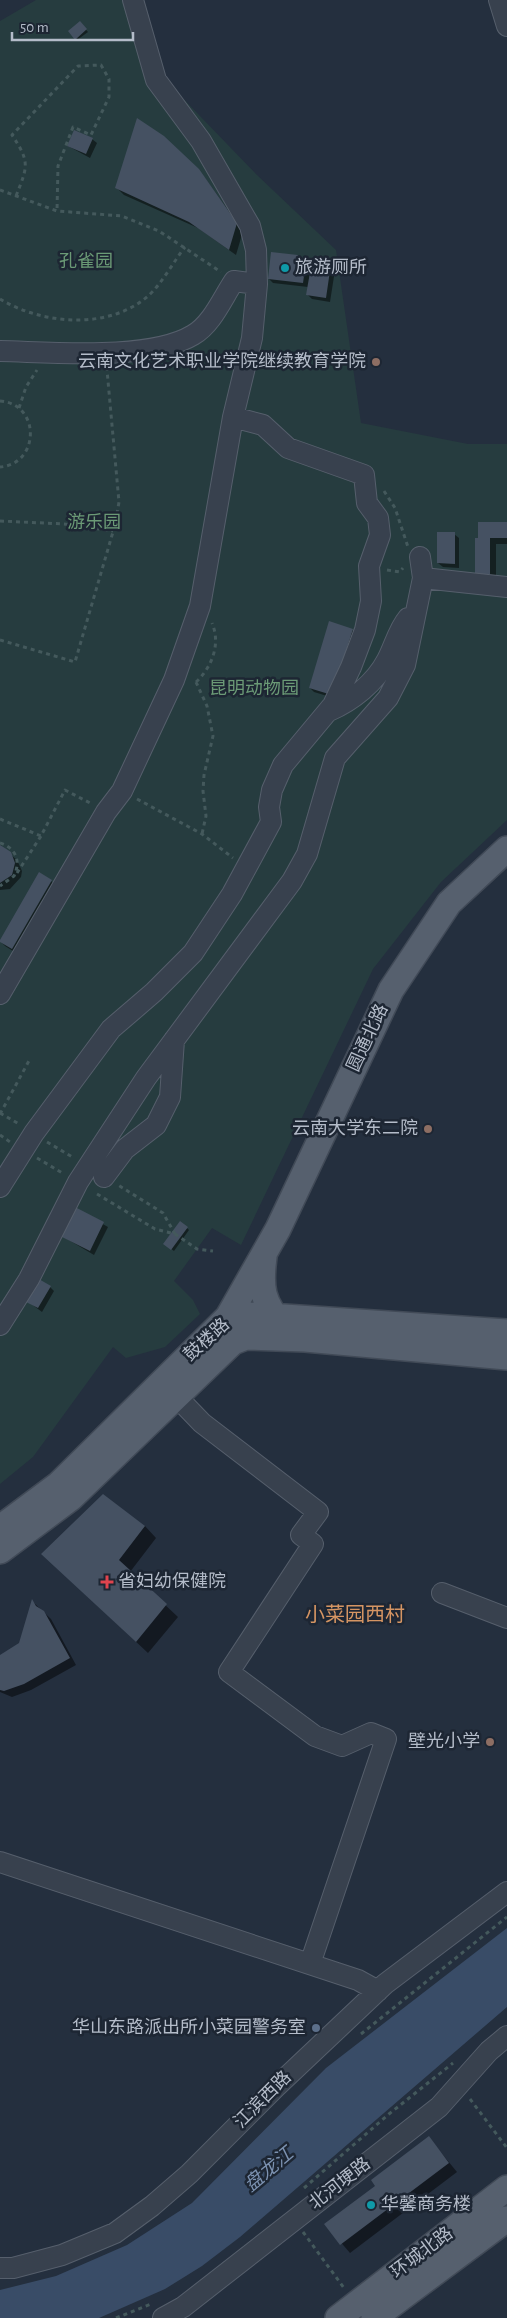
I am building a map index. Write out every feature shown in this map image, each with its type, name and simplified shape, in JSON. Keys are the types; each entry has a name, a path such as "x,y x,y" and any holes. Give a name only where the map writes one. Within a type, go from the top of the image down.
{"main road":[{"name":"圆通北路","path":"239,1328 264,1252 278,1229 391,990 449,903 507,849"},
{"path":"264,1252 261,1286 266,1303 284,1327 306,1339"},
{"name":"鼓楼路","path":"0,1528 59,1484 239,1328 274,1316 507,1332"},
{"name":"鼓楼路","path":"239,1328 306,1339 507,1357"},
{"name":"鼓楼路","path":"0,1551 71,1498 176,1396 239,1328"},
{"name":"环城北路","path":"353,2314 507,2188"},
{"name":"环城北路","path":"353,2314 507,2219"}],"street":[{"path":"0,994 106,812 122,791 174,680 200,606 233,417 252,338 258,284 256,250 250,226 201,141 156,80 133,0"},
{"path":"499,0 507,26"},
{"path":"0,351 106,352 159,349 193,335 207,323 234,281 258,284"},
{"path":"0,1187 34,1133 111,1030 194,953 232,894 271,822 268,808 272,790 283,765 327,712 352,668 365,630 371,601 369,566 380,535 378,518 367,504 364,475 288,448 263,425 233,417"},
{"path":"0,1325 29,1279 78,1182 146,1078 292,881 307,854 335,758 388,698 405,665 423,578 420,557"},
{"path":"423,578 507,588"},
{"path":"327,712 340,706 372,681 386,662 404,623 416,613"},
{"path":"104,1177 125,1149 156,1125 170,1097 174,1039"},
{"path":"176,1396 202,1423 318,1512 301,1535 313,1544 229,1672 314,1736 342,1746 372,1733 386,1739 310,1964"},
{"path":"442,1593 507,1618"},
{"path":"0,1862 358,1980 378,1991"},
{"name":"江滨西路","path":"0,2268 13,2268 62,2255 115,2233 189,2174 277,2086 378,1991 507,1892"},
{"name":"北河埂路","path":"160,2309 183,2308 439,2107 489,2051 507,2036"}],"path":[{"path":"16,196 24,176 26,155 12,135 78,66 101,65 109,79 109,97 90,135 73,127 58,166 57,211"},
{"path":"0,190 57,211 122,216 159,231 185,246 234,281"},
{"path":"0,299 30,312 72,321 118,315 149,296 185,246"},
{"path":"19,408 26,387 38,368 39,352"},
{"path":"0,640 75,662 113,531 119,502 106,352"},
{"path":"0,401 19,408 32,430 29,447 18,461 0,467"},
{"path":"0,521 64,524 113,531"},
{"path":"196,682 207,706 213,736 204,775 203,792 206,816 202,834"},
{"path":"0,886 14,876 41,836 65,790 106,812"},
{"path":"122,791 202,834 246,868"},
{"path":"0,819 41,836"},
{"path":"0,843 8,846 16,856 18,863 14,876"},
{"path":"0,1114 30,1059"},
{"path":"162,1213 175,1234"},
{"path":"155,1229 175,1234 198,1250 213,1251"},
{"path":"296,2195 389,2114 457,2060"},
{"path":"459,2084 507,2148"},
{"path":"294,2220 353,2314"},
{"path":"116,2318 140,2310 160,2309"}],"green space":[{"name":"昆明动物园","path":"36,0 143,0 149,43 170,85 257,175 336,250 361,423 468,444 507,444 507,820 441,882 373,969 241,1245 212,1228 174,1281 193,1300 200,1314 165,1347 126,1358 113,1347 33,1457 0,1484 0,21"}],"water":[{"name":"盘龙江","path":"507,1928 507,2007 240,2237 202,2266 165,2289 99,2318 0,2318 0,2290 56,2276 127,2245 192,2203 326,2068"}],"building":[{"path":"80,21 87,29 75,40 68,31"},
{"path":"137,118 164,136 199,169 237,223 229,250 189,222 115,188"},
{"path":"74,130 93,138 86,154 67,146"},
{"name":"旅游厕所","path":"271,252 298,255 296,267 305,269 303,283 268,279"},
{"path":"312,261 331,264 326,298 306,295"},
{"path":"478,522 507,522 507,538 490,538 490,574 475,574 475,538 478,538"},
{"path":"437,532 455,532 455,564 437,563"},
{"path":"329,621 353,629 332,695 309,688"},
{"path":"0,845 11,852 15,863 12,875 0,883"},
{"path":"39,872 52,880 12,949 0,942 0,940"},
{"path":"75,1207 104,1222 90,1251 60,1236"},
{"path":"180,1221 188,1227 171,1250 163,1244"},
{"path":"37,1278 51,1286 38,1308 24,1301"},
{"name":"省妇幼保健院","path":"103,1494 145,1526 119,1560 167,1604 136,1642 41,1554"},
{"path":"32,1599 36,1606 44,1611 70,1658 24,1684 4,1691 0,1690 0,1655 19,1643"},
{"name":"华馨商务楼","path":"429,2136 449,2163 340,2245 324,2224 375,2186 371,2180"}],"place":[{"name":"旅游厕所","path":"285,268"},
{"name":"云南文化艺术职业学院继续教育学院","path":"376,362"},
{"name":"云南大学东二院","path":"428,1129"},
{"name":"省妇幼保健院","path":"107,1582"},
{"name":"壁光小学","path":"490,1742"},
{"name":"华山东路派出所小菜园警务室","path":"316,2028"},
{"name":"华馨商务楼","path":"371,2205"}],"district":[{"name":"小菜园西村","path":"355,1615"}],"park label":[{"name":"孔雀园","path":"86,262"},
{"name":"游乐园","path":"94,523"}]}
